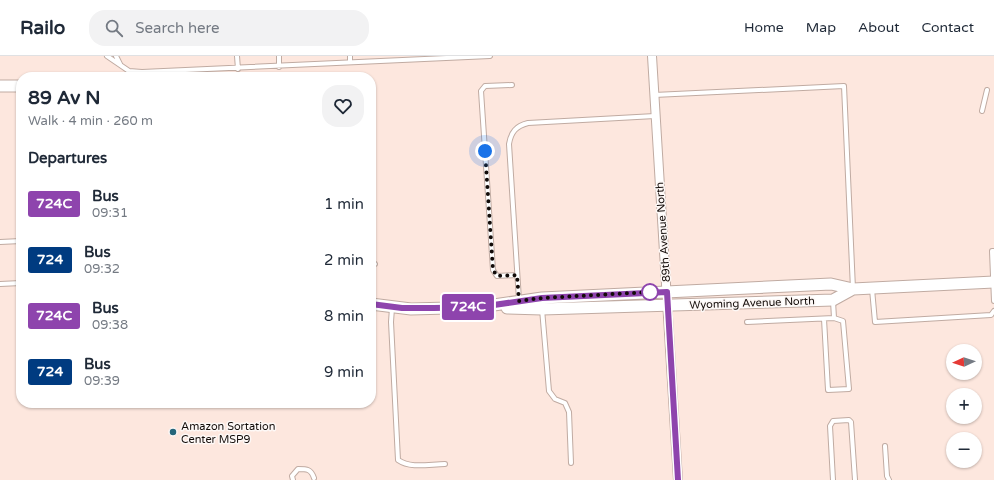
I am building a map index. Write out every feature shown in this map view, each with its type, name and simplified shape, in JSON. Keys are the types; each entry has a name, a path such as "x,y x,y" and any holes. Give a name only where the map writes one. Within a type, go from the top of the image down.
{"street":[{"name":"89th Avenue North","path":"652,56 678,480"},
{"path":"0,86 16,86"},
{"name":"Wyoming Avenue North","path":"480,307 542,298 832,284 853,289 993,282"},
{"name":"Wyoming Avenue North","path":"376,305 411,309 480,307 542,309 668,306 833,300 853,289"}],"lane":[{"path":"107,56 129,71 238,69 350,62 490,56"},
{"path":"116,56 120,64"},
{"path":"237,56 238,69"},
{"path":"279,56 279,67"},
{"path":"350,56 350,62"},
{"path":"512,85 485,86 481,91 493,270 497,276 517,275"},
{"path":"654,95 844,86 853,289"},
{"path":"982,111 987,90"},
{"path":"519,301 509,144 515,129 528,123 656,116"},
{"path":"0,242 16,242"},
{"path":"994,251 992,251 994,301"},
{"path":"0,284 16,283"},
{"path":"872,288 874,322 991,315 994,311"},
{"path":"833,300 834,318"},
{"path":"392,307 391,322 398,460 404,464 412,465 445,464"},
{"path":"542,309 549,391 555,399 565,404 569,412 571,463"},
{"path":"747,322 834,318 843,321 849,389 828,390 824,319"},
{"path":"833,480 830,426 834,421 849,420 852,422 855,480"},
{"path":"885,446 887,476 889,480"},
{"path":"293,480 292,476 298,469 307,469 312,472 314,478"}],"bus line":[{"name":"724C","path":"376,305 411,309 480,307 542,298 667,292 678,480"}],"place":[{"name":"Amazon Sortation Center MSP9","path":"173,432"}],"route":[{"path":"485,151 493,270 497,276 517,275 519,301 542,298 650,292"}]}
